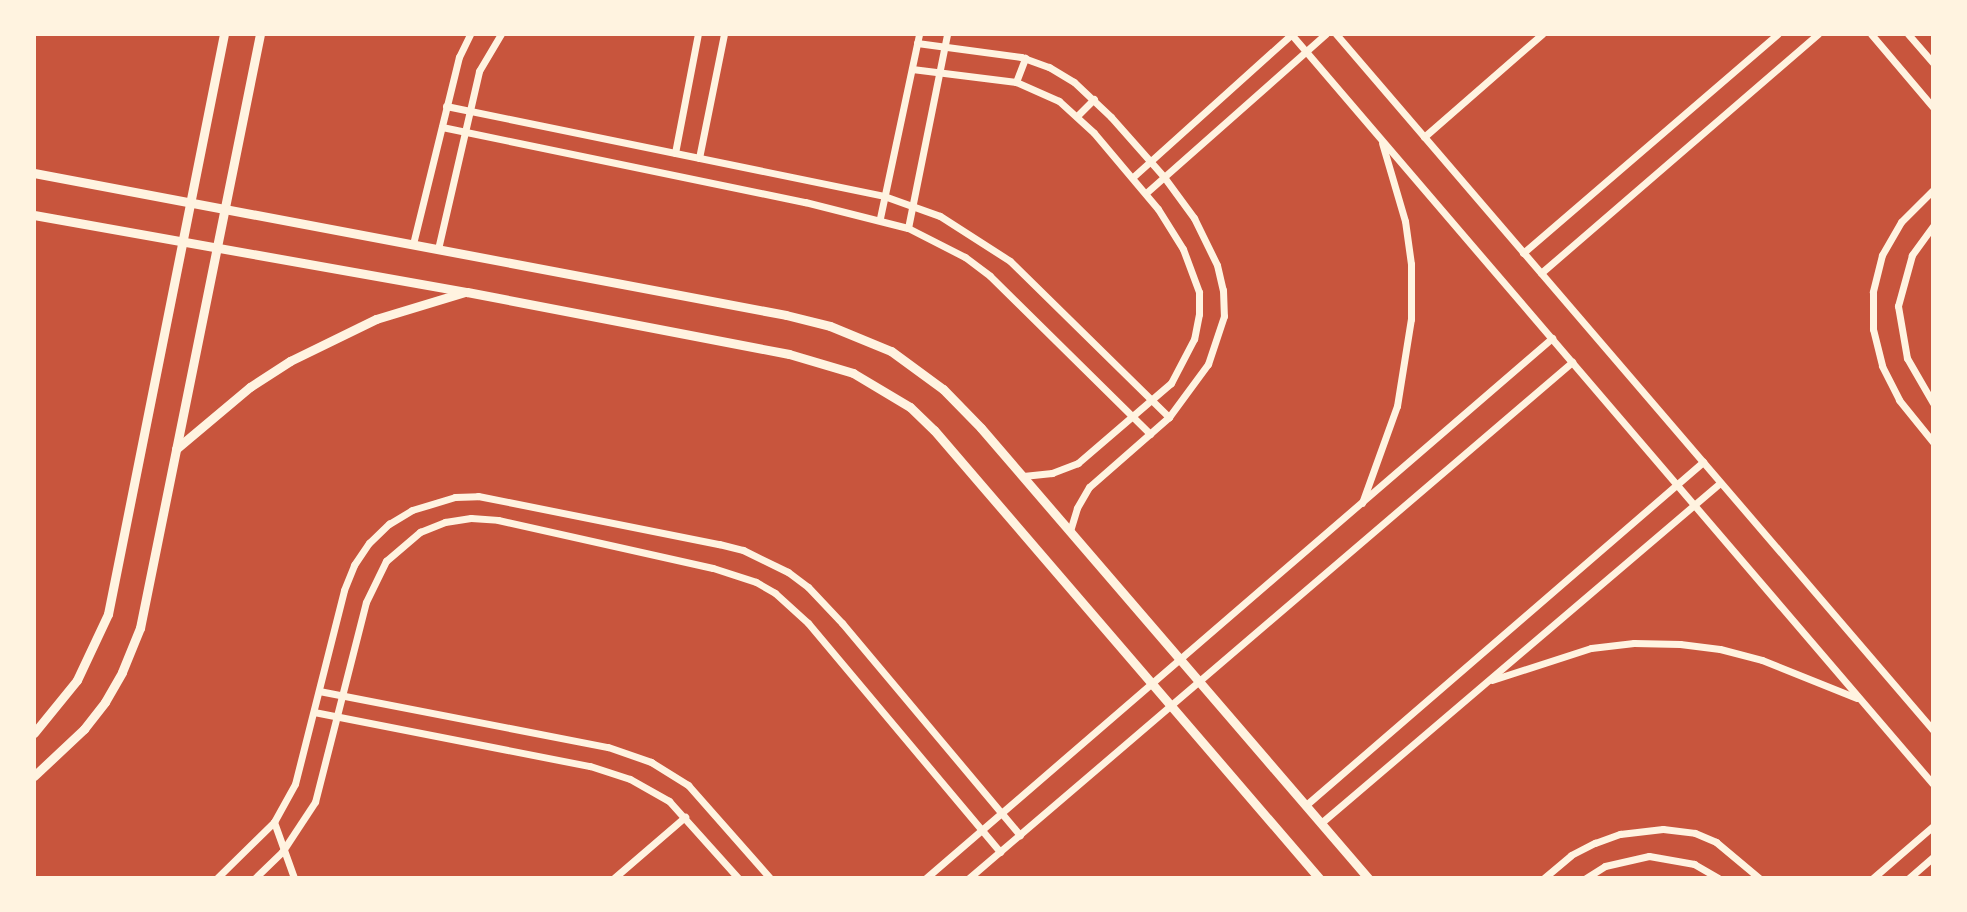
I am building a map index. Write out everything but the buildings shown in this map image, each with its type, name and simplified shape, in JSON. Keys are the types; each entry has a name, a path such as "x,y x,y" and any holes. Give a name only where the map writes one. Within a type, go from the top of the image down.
{"street":[{"path":"34,733 77,680 108,614 224,34"},
{"path":"34,776 84,729 105,702 132,650 260,34"},
{"path":"413,244 459,57 470,34"},
{"path":"438,249 479,71 501,34"},
{"path":"675,153 698,34"},
{"path":"699,158 724,34"},
{"path":"908,228 947,34"},
{"path":"1133,177 1292,34 1933,784"},
{"path":"1146,193 1326,34"},
{"path":"1336,34 1933,730"},
{"path":"1424,137 1542,34"},
{"path":"1523,253 1778,34"},
{"path":"1541,273 1818,34"},
{"path":"1871,34 1933,107"},
{"path":"1908,34 1933,63"},
{"path":"880,218 918,38 945,46 1025,58 1049,67 1094,99 1164,177 1207,241 1223,290 1224,316 1208,364 1169,417 1089,487 1077,508 1070,531"},
{"path":"1016,82 1025,58"},
{"path":"912,69 1016,82 1059,101 1077,116 1146,193 1183,249 1199,292 1199,314 1185,362 1153,401 1078,463 1052,473 1023,476"},
{"path":"1077,116 1094,99"},
{"path":"446,106 884,196 914,205 965,228 1010,261 1169,417"},
{"path":"442,127 880,218 908,228 965,257 990,276 1150,434"},
{"path":"1362,504 1397,406 1411,319 1411,264 1405,221 1379,137"},
{"path":"34,173 786,315 862,337 891,351 943,389 1023,476 1368,878"},
{"path":"1933,190 1901,222 1882,255 1873,292 1873,329 1882,366 1899,400 1933,442"},
{"path":"34,215 467,292 821,362 882,389 934,430 1319,878"},
{"path":"1933,226 1912,255 1902,280 1898,306 1907,358 1933,403"},
{"path":"176,449 250,387 332,338 376,319 467,292"},
{"path":"926,878 1552,338"},
{"path":"969,878 1572,362"},
{"path":"1306,805 1703,462"},
{"path":"1321,823 1720,483"},
{"path":"217,878 274,822 299,774 344,590 354,565 369,543 389,524 433,502 455,497 500,498 719,544 755,555 788,572 808,587 842,623 1020,835"},
{"path":"255,878 282,852 315,802 366,602 386,561 420,532 445,522 471,518 498,520 735,574 775,593 808,623 1000,852"},
{"path":"1486,682 1591,648 1634,643 1680,644 1720,649 1762,660 1861,699"},
{"path":"319,691 608,747 651,762 688,785 770,878"},
{"path":"314,712 590,766 650,789 685,817 738,878"},
{"path":"614,878 685,817"},
{"path":"274,822 282,852 294,878"},
{"path":"1873,878 1933,826"},
{"path":"1548,877 1595,843 1620,834 1663,829 1695,833 1716,842 1759,878"},
{"path":"1586,878 1605,866 1649,856 1694,864 1718,878"},
{"path":"1909,878 1933,857"}]}
